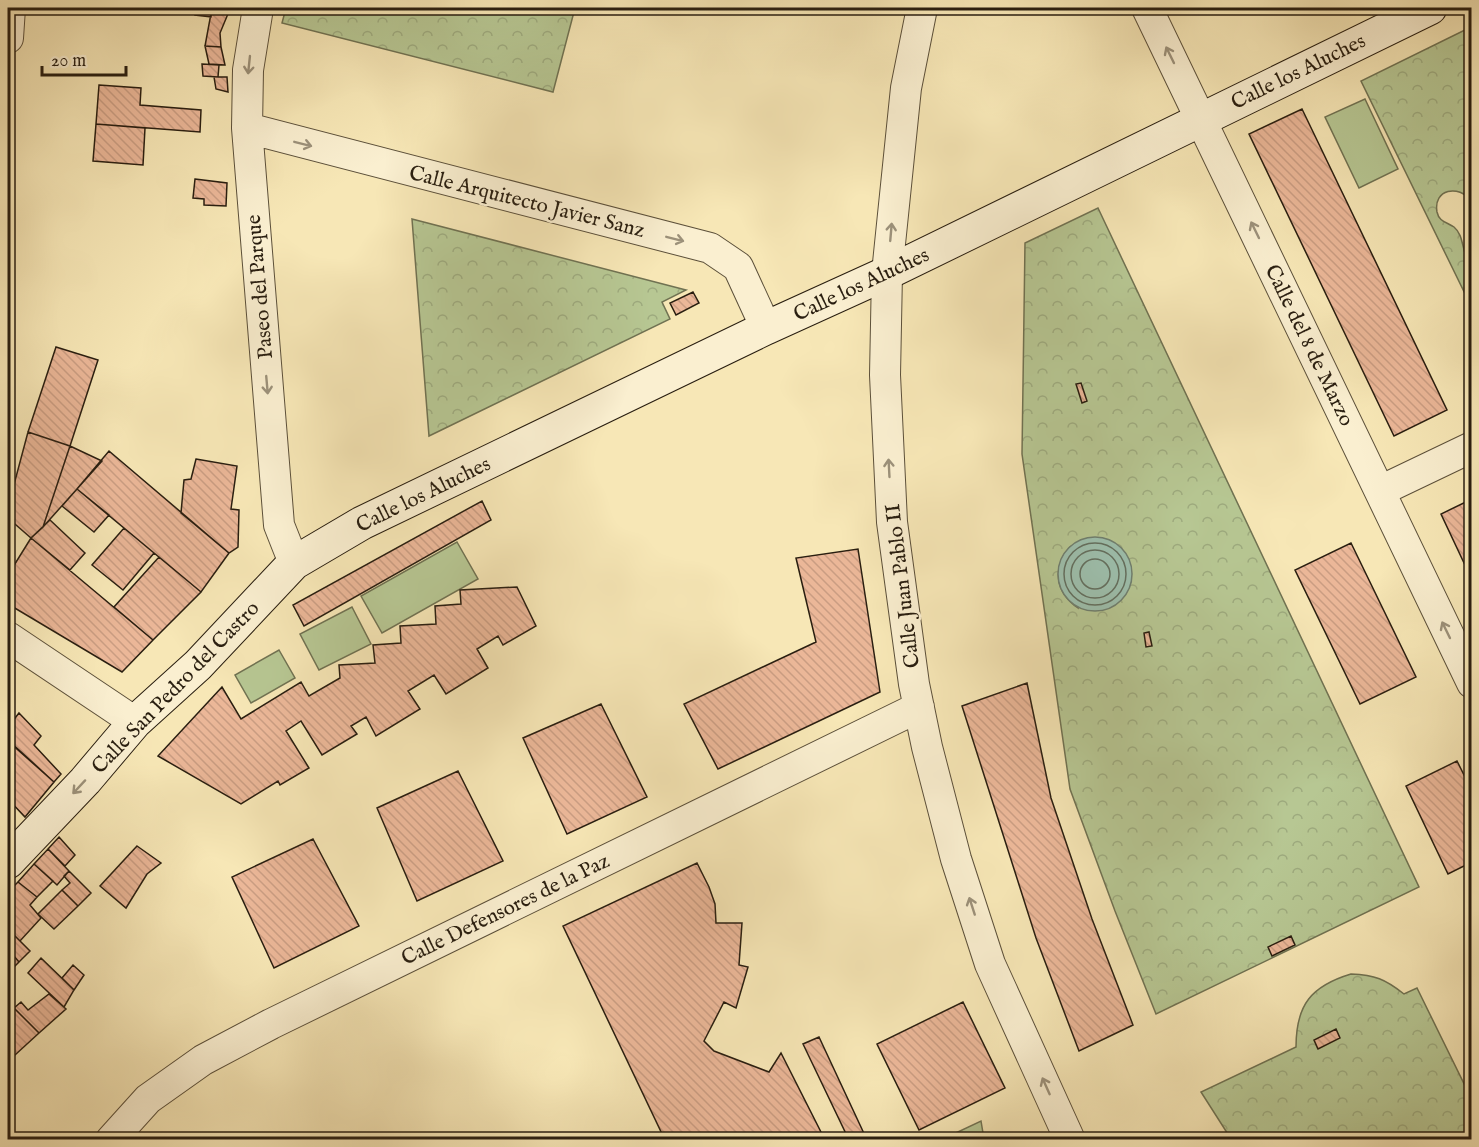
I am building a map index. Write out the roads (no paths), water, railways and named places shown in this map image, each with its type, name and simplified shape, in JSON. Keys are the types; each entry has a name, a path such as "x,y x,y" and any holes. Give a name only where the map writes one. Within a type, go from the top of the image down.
{"street":[{"path":"8,38 10,8"},
{"name":"Paseo del Parque","path":"258,8 248,70 247,128 279,525 294,563"},
{"name":"Calle Juan Pablo II","path":"922,8 906,88 887,273 885,375 892,522 914,684 957,859 990,964 1070,1140"},
{"name":"Calle del 8 de Marzo","path":"1147,8 1472,683"},
{"name":"Calle los Aluches","path":"294,563 362,523 766,328 887,273 1430,8"},
{"name":"Calle Arquitecto Javier Sanz","path":"247,128 710,248 738,267 766,328"},
{"path":"1380,491 1472,447"},
{"name":"Calle San Pedro del Castro","path":"8,862 84,781 135,722 198,665 294,563"},
{"path":"8,637 135,722"},
{"name":"Calle Defensores de la Paz","path":"111,1140 148,1099 212,1055 281,1019 919,707"}],"water":[{"path":"1088,537 1102,537 1116,543 1126,553 1132,567 1130,588 1116,605 1102,611 1088,611 1074,605 1064,595 1058,581 1058,567 1064,553 1074,543"}]}
